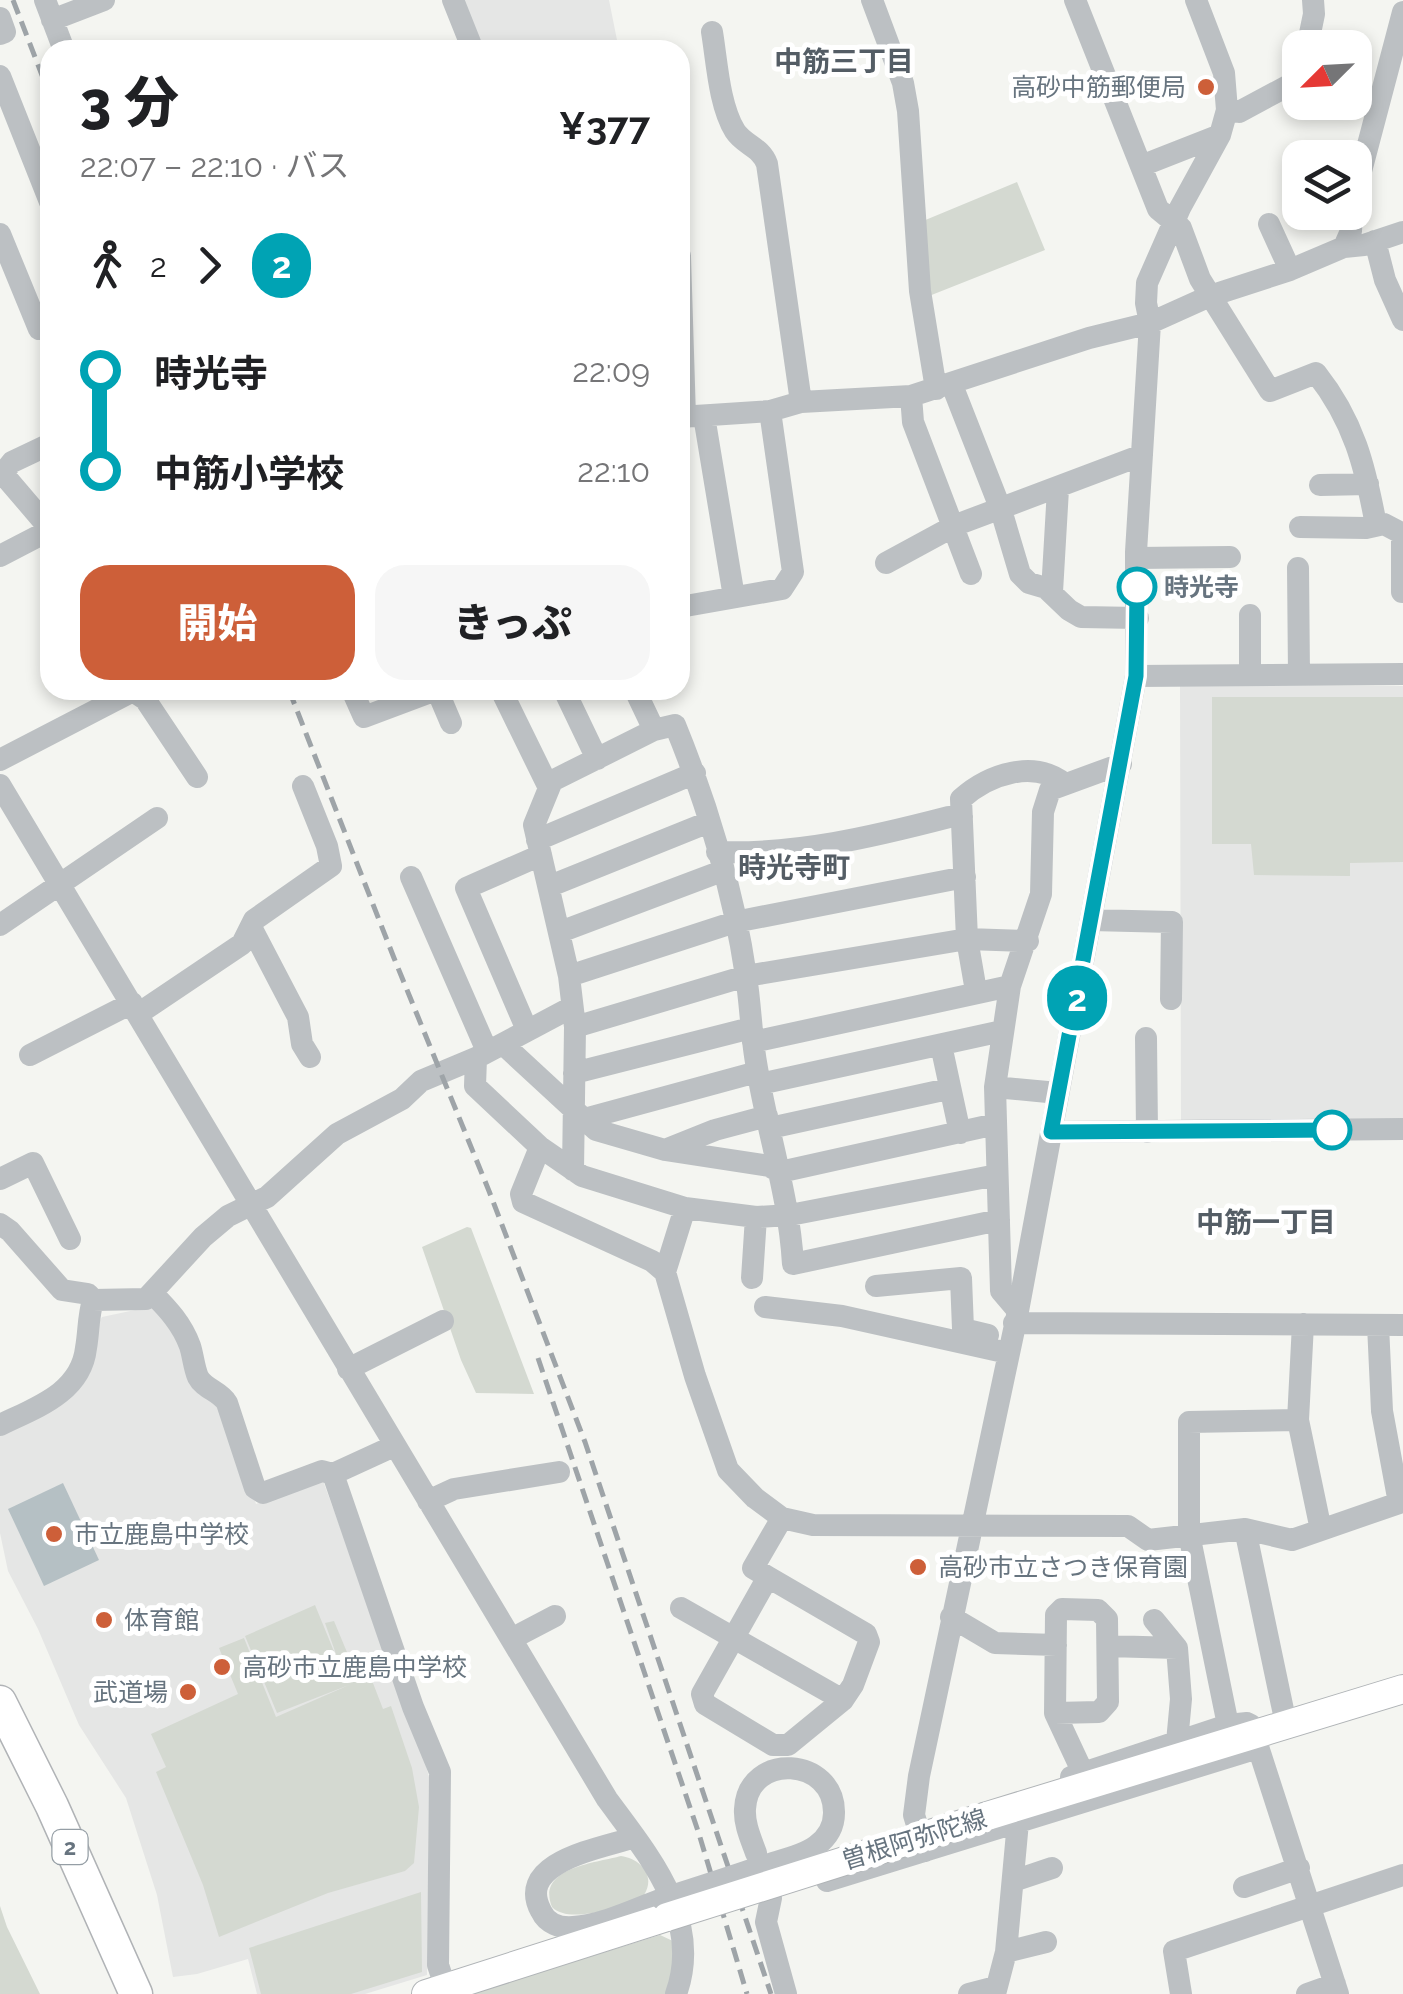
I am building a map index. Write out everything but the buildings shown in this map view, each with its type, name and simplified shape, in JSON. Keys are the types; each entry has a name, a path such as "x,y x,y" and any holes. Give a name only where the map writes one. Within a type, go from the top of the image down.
{"highway":[{"name":"2","path":"0,1702 60,1823 136,1994"}],"main road":[{"name":"曽根阿弥陀線","path":"433,1984 665,1908 987,1816 1403,1689"}],"street":[{"path":"60,40 49,10 104,0"},
{"path":"453,0 469,40"},
{"path":"872,0 903,82 920,292 944,387 1001,510 1020,574 1028,583 1052,592 1081,617 1138,618"},
{"path":"1075,0 1158,209 1181,228 1190,258 1210,296 1270,391 1316,373 1351,426 1376,524"},
{"path":"925,1850 914,1816 919,1776 1013,1331 1136,676 1136,558 1150,323 1147,283 1220,135 1227,110 1224,73 1196,0"},
{"path":"1310,30 1313,0"},
{"path":"1369,140 1403,12"},
{"path":"0,18 6,32 0,34"},
{"path":"712,32 730,122 738,136 764,154 767,164 802,402"},
{"path":"0,76 40,177"},
{"path":"1227,110 1239,112 1282,89"},
{"path":"1140,166 1220,135"},
{"path":"1269,224 1290,270"},
{"path":"1344,247 1351,230"},
{"path":"734,597 690,417 770,411 802,402 911,396 1089,338 1150,323 1210,296 1290,270 1344,247 1403,232"},
{"path":"0,234 40,328"},
{"path":"1375,241 1385,280 1403,320"},
{"path":"911,396 913,422 971,574"},
{"path":"690,605 782,589 793,572 770,411"},
{"path":"40,449 12,462 2,476 40,518"},
{"path":"886,563 954,527 1142,456"},
{"path":"1320,485 1368,484"},
{"path":"1052,592 1058,489"},
{"path":"1300,527 1366,528 1384,524 1402,534 1402,592"},
{"path":"0,556 40,534"},
{"path":"1136,558 1203,567 1230,557"},
{"path":"1293,581 1299,675"},
{"path":"1250,616 1250,675"},
{"path":"1136,676 1403,674"},
{"path":"0,760 116,700"},
{"path":"146,700 197,776"},
{"path":"357,700 364,716 409,700"},
{"path":"441,700 451,723"},
{"path":"506,700 549,788"},
{"path":"569,700 597,758"},
{"path":"640,700 654,730"},
{"path":"573,1170 579,1115 574,1017 560,932 534,826 552,781 654,730 675,724 709,822 735,922 759,1078 790,1215 793,1264 999,1220"},
{"path":"1013,1331 1001,1290 995,1087 1010,986 1041,894 1042,812 1050,790 1121,764"},
{"path":"976,990 968,939 961,799 974,788 1002,776 1035,769 1053,774 1066,784"},
{"path":"528,1030 466,888 539,847 694,773"},
{"path":"0,785 607,1798 661,1872 680,1924 684,1963 676,1994"},
{"path":"30,1055 135,1008 242,944 254,920 331,866 303,786"},
{"path":"560,932 719,862 757,853 854,842 962,817"},
{"path":"0,925 156,818"},
{"path":"550,886 709,822"},
{"path":"411,877 489,1051 596,1130 665,1150 769,1166 780,1172 996,1124"},
{"path":"569,976 735,922 964,877"},
{"path":"1092,920 1172,922 1171,999"},
{"path":"251,927 298,1017 302,1044 310,1057"},
{"path":"93,1300 146,1299 203,1237 228,1216 290,1179 336,1134 402,1099 422,1081 528,1030 746,976 968,939 1028,940"},
{"path":"574,1074 752,1035 1010,986"},
{"path":"579,1115 1002,1031"},
{"path":"1146,1038 1137,1078 1147,1132"},
{"path":"941,1045 960,1133"},
{"path":"489,1051 475,1086 540,1147 582,1176 686,1208 756,1217 790,1215 996,1175"},
{"path":"995,1087 1058,1093"},
{"path":"665,1150 715,1130 948,1089"},
{"path":"1051,1132 1403,1129"},
{"path":"540,1147 521,1194 522,1202 652,1261 664,1272 728,1470 782,1518 813,1525 1128,1526 1148,1540 1244,1529 1292,1540 1399,1503 1382,1411 1378,1324"},
{"path":"0,1179 33,1162 70,1239"},
{"path":"664,1272 686,1208"},
{"path":"752,1278 756,1217"},
{"path":"0,1224 62,1290 88,1294 93,1300"},
{"path":"876,1286 961,1278 963,1329 967,1332 1403,1325"},
{"path":"152,1293 173,1314 187,1339 196,1374 203,1384 222,1394 255,1488 263,1492 322,1471 334,1474 394,1446"},
{"path":"0,1425 67,1389 80,1371 93,1300"},
{"path":"765,1307 1013,1331"},
{"path":"348,1370 443,1321"},
{"path":"1302,1324 1298,1420 1321,1530"},
{"path":"1298,1420 1189,1422 1189,1534 1247,1736 1298,1868 1336,1989 1307,1994"},
{"path":"428,1501 454,1489 559,1472"},
{"path":"334,1474 413,1707 440,1772 438,1965 433,1984"},
{"path":"768,1576 702,1694 704,1704 773,1745 788,1745 843,1700 853,1686 869,1642 866,1634 768,1576 752,1568 782,1518"},
{"path":"1244,1529 1286,1724"},
{"path":"681,1608 843,1700"},
{"path":"1054,1713 1098,1712 1108,1702 1107,1619 1098,1610 1062,1609 1056,1616 1054,1713 1083,1773"},
{"path":"511,1639 556,1616"},
{"path":"951,1617 994,1643 1056,1645"},
{"path":"1154,1620 1176,1648 1181,1699 1178,1742"},
{"path":"1108,1646 1176,1648"},
{"path":"760,1863 918,1826 1178,1742 1247,1736"},
{"path":"771,1898 1018,1822 1247,1736"},
{"path":"636,1838 549,1867 536,1888 539,1908 551,1922 571,1928 665,1908 795,1856 818,1845 834,1821 833,1802 822,1780 792,1767 770,1771 754,1784 744,1811 760,1863 771,1898 766,1922 786,1994"},
{"path":"968,1994 995,1991 1006,1952 1018,1822"},
{"path":"1012,1881 1052,1868"},
{"path":"1244,1886 1298,1868"},
{"path":"1180,1994 1174,1952 1403,1876"},
{"path":"1006,1952 1046,1942"}],"shaded area":[{"path":"461,0 609,0 617,40 477,40"},
{"path":"1017,182 1045,250 929,296 923,221"},
{"path":"1180,685 1403,686 1403,1120 1181,1121"},
{"path":"1212,697 1403,697 1403,862 1350,863 1350,876 1254,875 1251,844 1212,844"},
{"path":"471,1228 534,1394 476,1393 461,1360 422,1247"},
{"name":"高砂市立鹿島中学校","path":"158,1307 220,1402 256,1504 322,1478 429,1777 427,1975 365,1994 257,1994 248,1959 173,1977 157,1895 126,1798 79,1725 8,1571 0,1533 0,1434 44,1412 102,1317"},
{"name":"市立鹿島中学校","path":"63,1483 99,1560 44,1586 8,1509"},
{"path":"315,1605 342,1671 325,1623 334,1621 349,1657 361,1652 383,1709 391,1706 412,1768 419,1807 414,1863 405,1871 328,1893 219,1937 203,1885 156,1772 166,1767 151,1734 238,1694 219,1648 244,1638 276,1717 349,1685 277,1713 245,1636"},
{"path":"621,1856 635,1861 647,1875 644,1895 610,1909 583,1914 560,1912 552,1907 549,1894 560,1876"},
{"path":"421,1892 422,1972 351,1994 261,1994 249,1948"},
{"path":"0,1906 7,1927 40,1994 0,1994"},
{"path":"660,1935 675,1942 675,1967 666,1994 469,1994"}],"railway":[{"path":"13,0 40,70"},
{"path":"293,700 585,1442 771,1994"},
{"path":"538,1358 699,1834 747,1994"}],"bus line":[{"name":"2","path":"1137,587 1136,676 1051,1132 1332,1130"}],"place":[{"name":"高砂中筋郵便局","path":"1206,87"},
{"name":"時光寺","path":"1137,587"},
{"name":"市立鹿島中学校","path":"54,1534"},
{"name":"高砂市立さつき保育園","path":"918,1567"},
{"name":"体育館","path":"104,1620"},
{"name":"高砂市立鹿島中学校","path":"222,1667"},
{"name":"武道場","path":"188,1692"}],"district":[{"name":"中筋三丁目","path":"844,61"},
{"name":"時光寺町","path":"794,867"},
{"name":"中筋一丁目","path":"1266,1222"}]}
